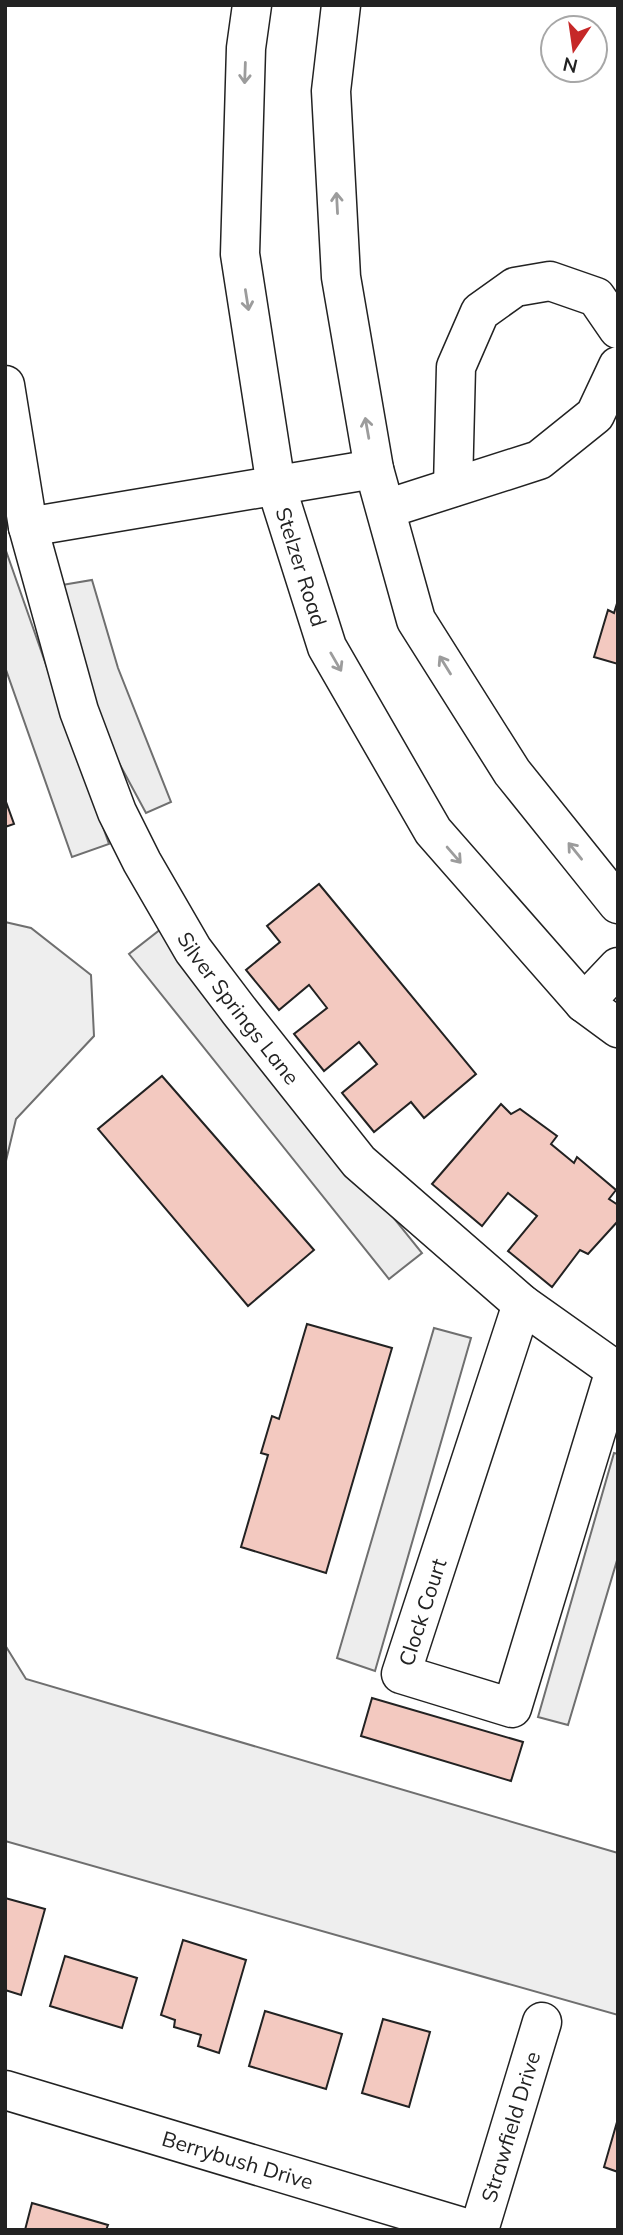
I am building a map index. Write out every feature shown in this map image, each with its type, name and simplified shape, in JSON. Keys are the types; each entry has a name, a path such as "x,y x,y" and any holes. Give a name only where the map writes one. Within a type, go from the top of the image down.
{"street":[{"name":"Stelzer Road","path":"252,5 246,48 240,254 276,486 327,647 433,831 584,1003 618,1028"},
{"path":"341,5 331,91 341,277 374,469 416,620 512,772 618,904"},
{"path":"453,487 456,367 480,312 515,287 550,281 596,297 618,329"},
{"path":"386,509 539,460 595,415 618,366"},
{"name":"Silver Springs Lane","path":"5,385 29,527 79,711 117,812 142,862 193,950 359,1162 522,1304 617,1371"},
{"path":"29,527 374,469"},
{"path":"584,1003 618,967"},
{"name":"Clock Court","path":"522,1304 401,1674 512,1708 617,1371"},
{"name":"Strawfield Drive","path":"479,2230 542,2022"},
{"name":"Berrybush Drive","path":"5,2090 472,2230"}],"shaded area":[{"path":"5,548 109,844 72,857 5,667"},
{"path":"92,580 118,668 171,802 146,813 112,750 56,586"},
{"path":"5,922 31,928 91,975 94,1036 16,1119 5,1165"},
{"path":"161,929 422,1253 389,1279 129,954"},
{"path":"434,1328 471,1338 375,1671 337,1658"},
{"path":"614,1453 618,1454 618,1557 568,1725 538,1717"},
{"path":"5,1645 26,1679 618,1853 618,2015 5,1841"}],"building":[{"path":"618,600 618,664 594,657 608,610 614,613"},
{"path":"5,799 14,824 5,827"},
{"path":"319,884 476,1074 424,1118 411,1102 374,1132 342,1093 377,1064 359,1042 324,1071 294,1034 327,1008 309,985 279,1010 246,970 280,942 267,926"},
{"path":"162,1076 314,1250 248,1306 98,1129"},
{"path":"501,1104 511,1114 520,1109 557,1136 551,1144 574,1163 577,1157 616,1190 609,1199 618,1205 618,1221 588,1254 580,1250 552,1287 508,1251 537,1216 508,1193 482,1226 432,1184"},
{"path":"307,1324 392,1348 326,1573 241,1547 268,1455 261,1453 272,1416 279,1419"},
{"path":"372,1698 523,1742 511,1781 361,1736"},
{"path":"5,1898 45,1909 21,1995 5,1990"},
{"path":"183,1940 246,1960 219,2053 198,2046 201,2035 174,2027 175,2020 161,2015"},
{"path":"65,1956 137,1978 122,2028 50,2006"},
{"path":"265,2011 342,2034 326,2089 249,2066"},
{"path":"383,2019 430,2032 409,2107 362,2093"},
{"path":"618,2122 618,2172 604,2167"},
{"path":"32,2203 108,2225 106,2230 25,2230"}]}
